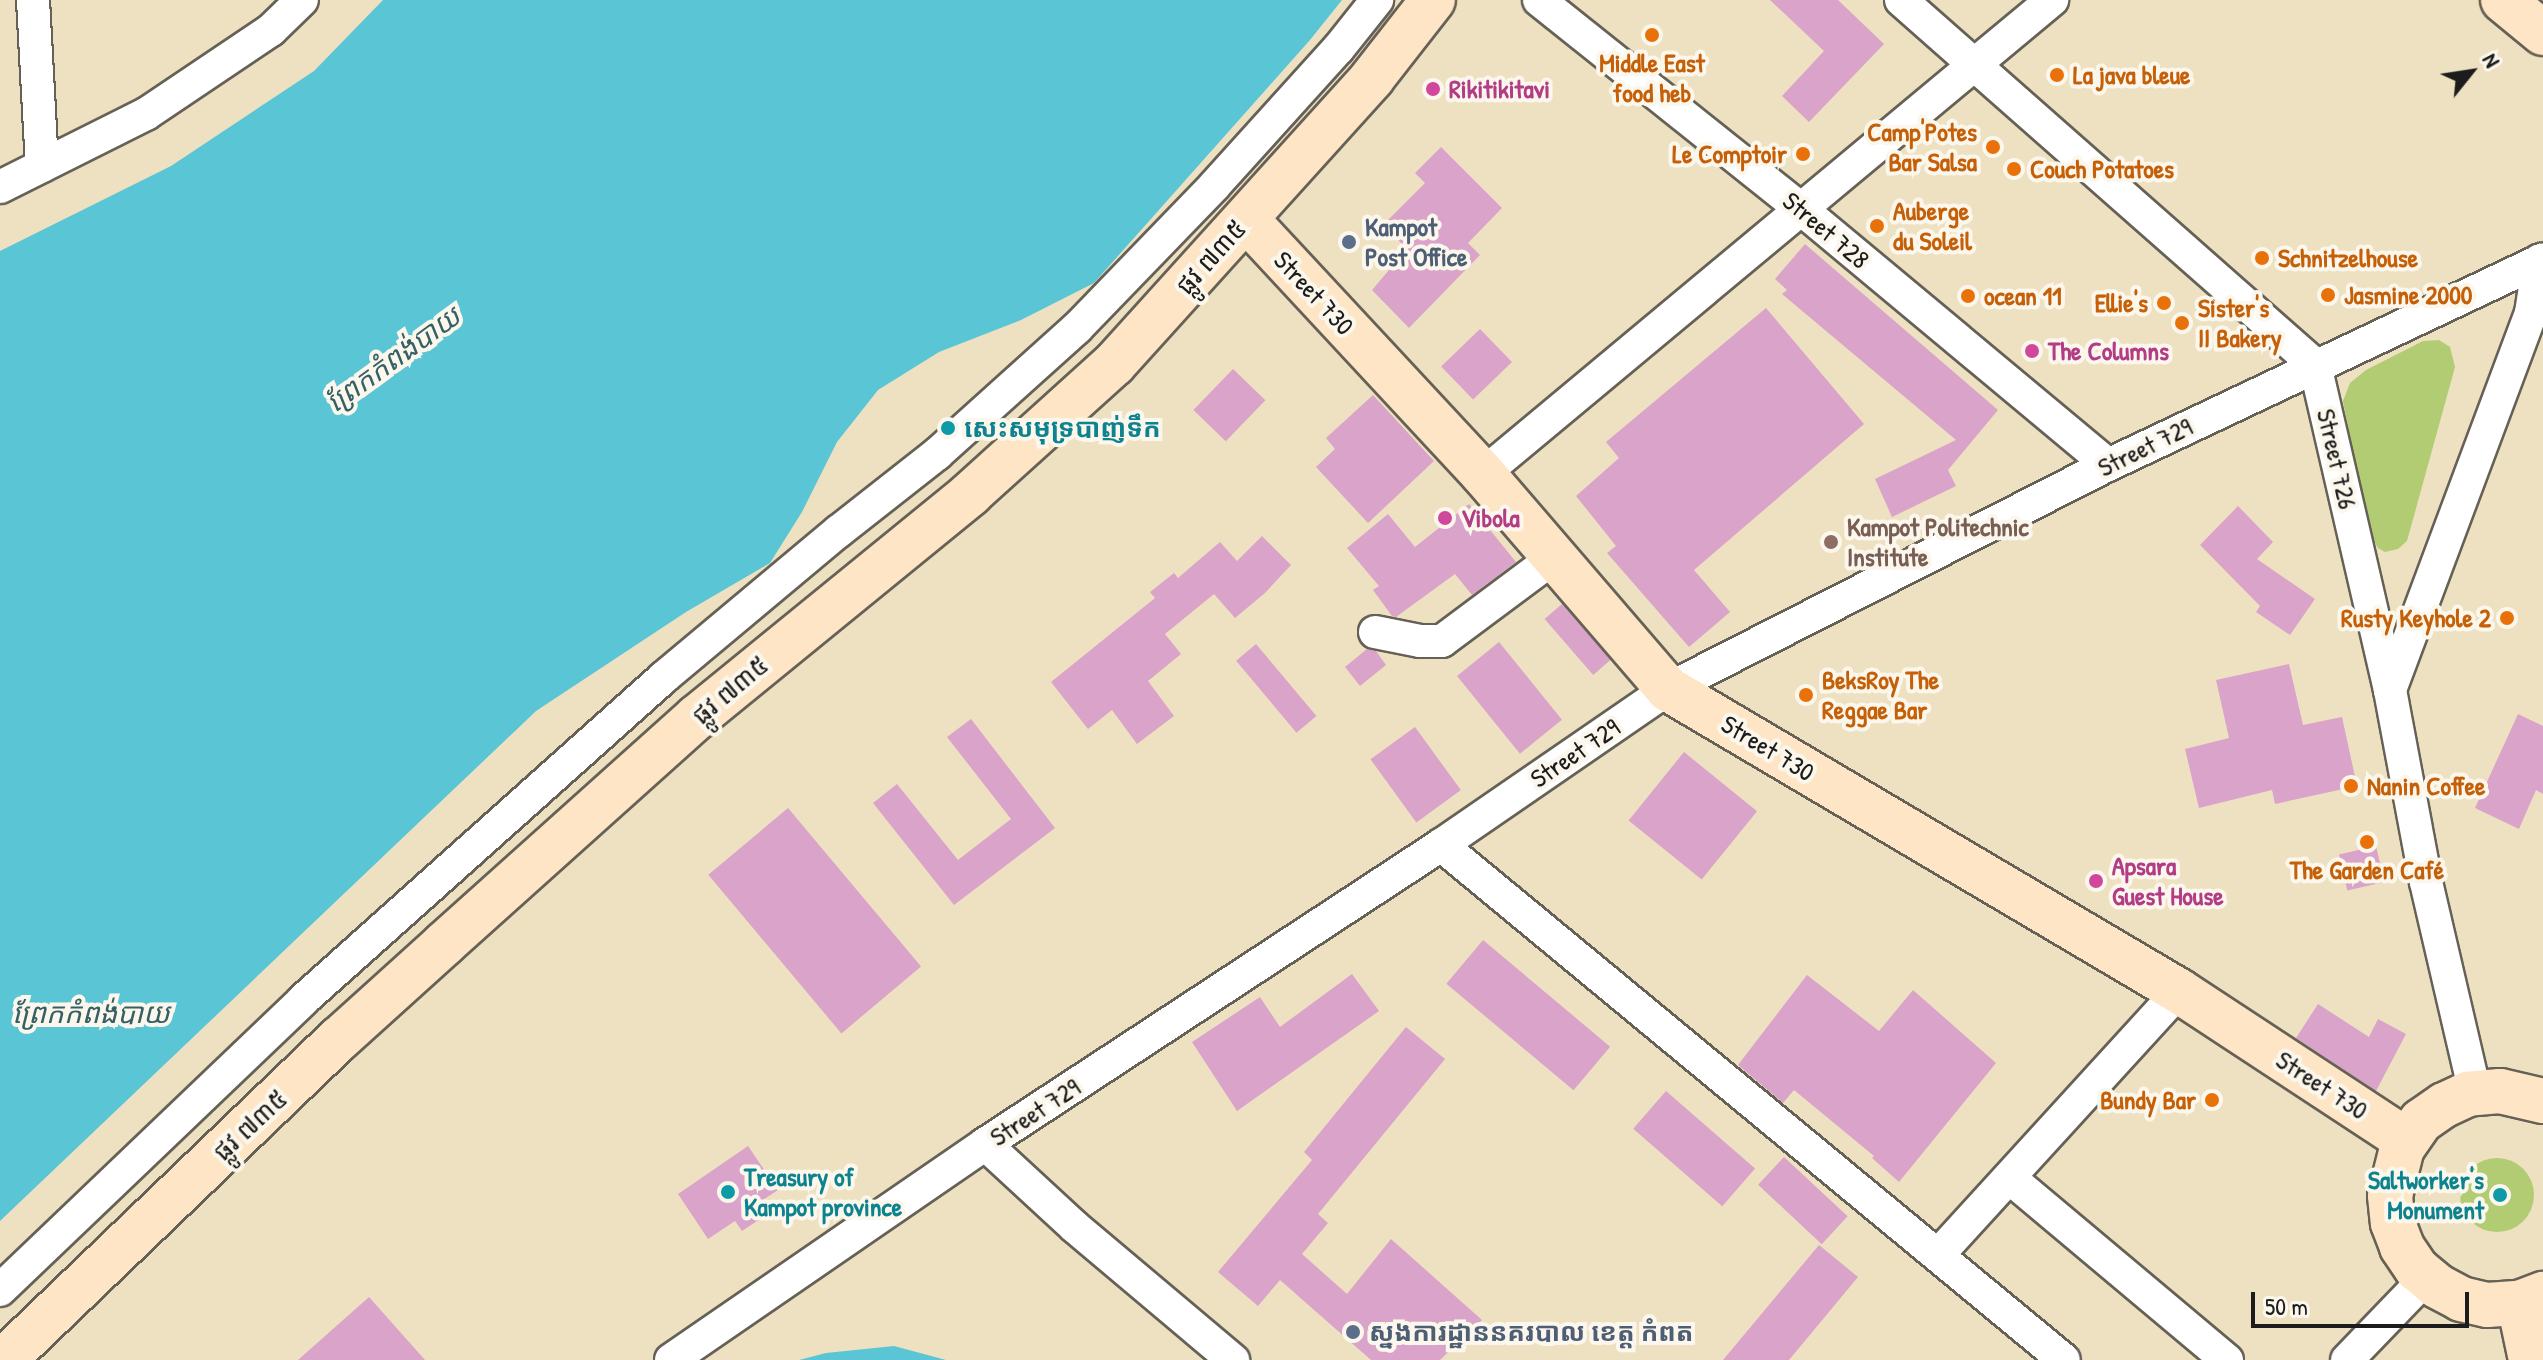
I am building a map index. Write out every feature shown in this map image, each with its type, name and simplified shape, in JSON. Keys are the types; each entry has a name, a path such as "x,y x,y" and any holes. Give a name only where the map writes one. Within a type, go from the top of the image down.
{"street":[{"path":"33,0 42,166"},
{"path":"0,187 146,114 271,30 302,0"},
{"path":"0,1290 303,1000 663,678 937,454 1067,337 1214,186 1338,49 1377,0"},
{"name":"ផ្លូវ ៧៣៥","path":"4,1360 339,1039 697,717 970,494 1114,364 1372,78 1433,0"},
{"name":"Street 728","path":"1539,0 1800,208 2108,465"},
{"path":"1901,0 1975,62 2315,365"},
{"path":"1483,474 2052,0"},
{"path":"2503,0 2543,33"},
{"name":"Street 730","path":"1246,219 1483,474 1668,689 2179,991 2406,1140"},
{"path":"2390,690 2531,313 2541,260"},
{"name":"Street 729","path":"671,1360 985,1144 1441,845 1668,689 2108,465 2541,260"},
{"name":"Street 726","path":"2315,365 2390,690 2426,882 2475,1093"},
{"path":"1375,632 1420,641 1442,641 1556,556"},
{"path":"1441,845 2064,1360"},
{"path":"1938,1255 2011,1179 2179,991"},
{"path":"2531,1360 2531,1298 2474,1302 2449,1294 2426,1278 2402,1247 2391,1210 2391,1180 2406,1140 2432,1113 2475,1093 2515,1092 2543,1101"},
{"path":"985,1144 1075,1227 1233,1360"},
{"path":"2011,1179 2227,1360"},
{"path":"2347,1360 2426,1278"}],"green space":[{"path":"2439,340 2450,347 2455,367 2407,541 2398,549 2385,552 2378,548 2369,533 2343,401 2350,383 2366,370 2423,341"},
{"path":"2497,1158 2518,1164 2528,1174 2534,1195 2528,1216 2518,1226 2497,1232 2476,1226 2466,1216 2460,1195 2466,1174 2476,1164"}],"water":[{"name":"ព្រែកកំពង់បាយ","path":"383,0 1342,0 1094,283 1021,320 939,352 878,390 837,442 802,512 770,563 686,612 536,711 0,1221 0,251 171,166 314,71"},
{"path":"894,1346 946,1360 799,1360 826,1353"}],"building":[{"path":"1770,0 1838,0 1884,44 1809,122 1782,96 1824,51"},
{"path":"1441,147 1502,208 1468,243 1480,255 1409,328 1372,290 1407,249 1383,225 1425,183 1415,173"},
{"path":"1805,244 1998,410 1948,470 1956,486 1892,517 1875,479 1956,440 1782,294 1787,290 1775,279"},
{"path":"1766,308 1864,424 1694,570 1730,612 1689,647 1607,553 1616,546 1576,496 1619,458 1606,442"},
{"path":"1480,329 1512,362 1473,400 1441,367"},
{"path":"1233,369 1265,400 1226,441 1193,410"},
{"path":"1373,395 1434,461 1368,523 1316,467 1335,449 1326,438"},
{"path":"1469,504 1516,562 1472,595 1455,574 1396,617 1392,616 1373,590 1379,586 1347,548 1388,514 1415,547"},
{"path":"2238,506 2273,542 2257,559 2315,599 2290,635 2256,612 2260,606 2200,545"},
{"path":"1262,536 1291,565 1265,593 1235,618 1214,594 1165,634 1181,654 1148,681 1174,716 1137,744 1112,710 1088,729 1051,682 1155,598 1150,592 1174,573 1178,578 1220,542 1237,561"},
{"path":"1562,604 1611,660 1593,675 1545,619"},
{"path":"1499,642 1562,720 1520,754 1457,676"},
{"path":"1256,644 1316,716 1297,733 1236,661"},
{"path":"1367,649 1376,651 1386,665 1360,686 1345,667"},
{"path":"2289,664 2303,725 2342,717 2357,786 2275,804 2272,790 2199,808 2185,749 2229,738 2216,680"},
{"path":"2518,714 2543,726 2543,794 2536,790 2519,829 2475,808"},
{"path":"971,719 1055,828 954,905 873,803 897,784 958,860 1011,819 947,737"},
{"path":"1415,727 1461,790 1416,822 1371,759"},
{"path":"1684,752 1757,811 1702,880 1629,820"},
{"path":"788,808 921,967 841,1033 708,875"},
{"path":"2376,846 2384,882 2347,891 2339,855"},
{"path":"1483,940 1610,1047 1574,1090 1446,984"},
{"path":"1352,974 1379,1011 1237,1111 1192,1042 1260,997 1280,1027"},
{"path":"1807,975 1879,1031 1913,990 1996,1063 1899,1182 1872,1158 1874,1156 1794,1090 1783,1103 1738,1065"},
{"path":"2318,1004 2369,1037 2378,1019 2406,1034 2376,1091 2296,1038"},
{"path":"1406,1027 1445,1059 1318,1214 1328,1223 1302,1254 1347,1294 1391,1239 1482,1320 1440,1360 1371,1360 1280,1280 1258,1306 1218,1272 1312,1160 1304,1152"},
{"path":"1666,1091 1755,1168 1722,1206 1633,1129"},
{"name":"Treasury of Kampot province","path":"748,1146 778,1190 755,1205 763,1217 742,1231 735,1221 708,1239 678,1194"},
{"path":"1784,1157 1848,1216 1822,1244 1758,1185"},
{"path":"1819,1245 1858,1277 1789,1360 1723,1360"},
{"path":"369,1297 425,1360 298,1360"}],"place":[{"name":"Middle East food heb","path":"1652,35"},
{"name":"La java bleue","path":"2057,75"},
{"name":"Rikitikitavi","path":"1433,89"},
{"name":"Camp'Potes Bar Salsa","path":"1993,147"},
{"name":"Le Comptoir","path":"1803,154"},
{"name":"Couch Potatoes","path":"2014,169"},
{"name":"Auberge du Soleil","path":"1877,226"},
{"name":"Kampot Post Office","path":"1349,242"},
{"name":"Schnitzelhouse","path":"2262,258"},
{"name":"Jasmine 2000","path":"2328,295"},
{"name":"ocean 11","path":"1968,296"},
{"name":"Ellie's","path":"2164,303"},
{"name":"Sister's II Bakery","path":"2182,323"},
{"name":"The Columns","path":"2032,351"},
{"name":"សេះសមុទ្របាញ់ទឹក","path":"948,428"},
{"name":"Vibola","path":"1445,518"},
{"name":"Kampot Politechnic Institute","path":"1831,542"},
{"name":"Rusty Keyhole 2","path":"2507,618"},
{"name":"BeksRoy The Reggae Bar","path":"1806,695"},
{"name":"Nanin Coffee","path":"2351,786"},
{"name":"The Garden Café","path":"2367,842"},
{"name":"Apsara Guest House","path":"2096,881"},
{"name":"Bundy Bar","path":"2212,1100"},
{"name":"Treasury of Kampot province","path":"728,1192"},
{"name":"Saltworker's Monument","path":"2500,1195"},
{"name":"ស្នងការដ្ឋាននគរបាល ខេត្ត កំពត","path":"1353,1332"}]}
